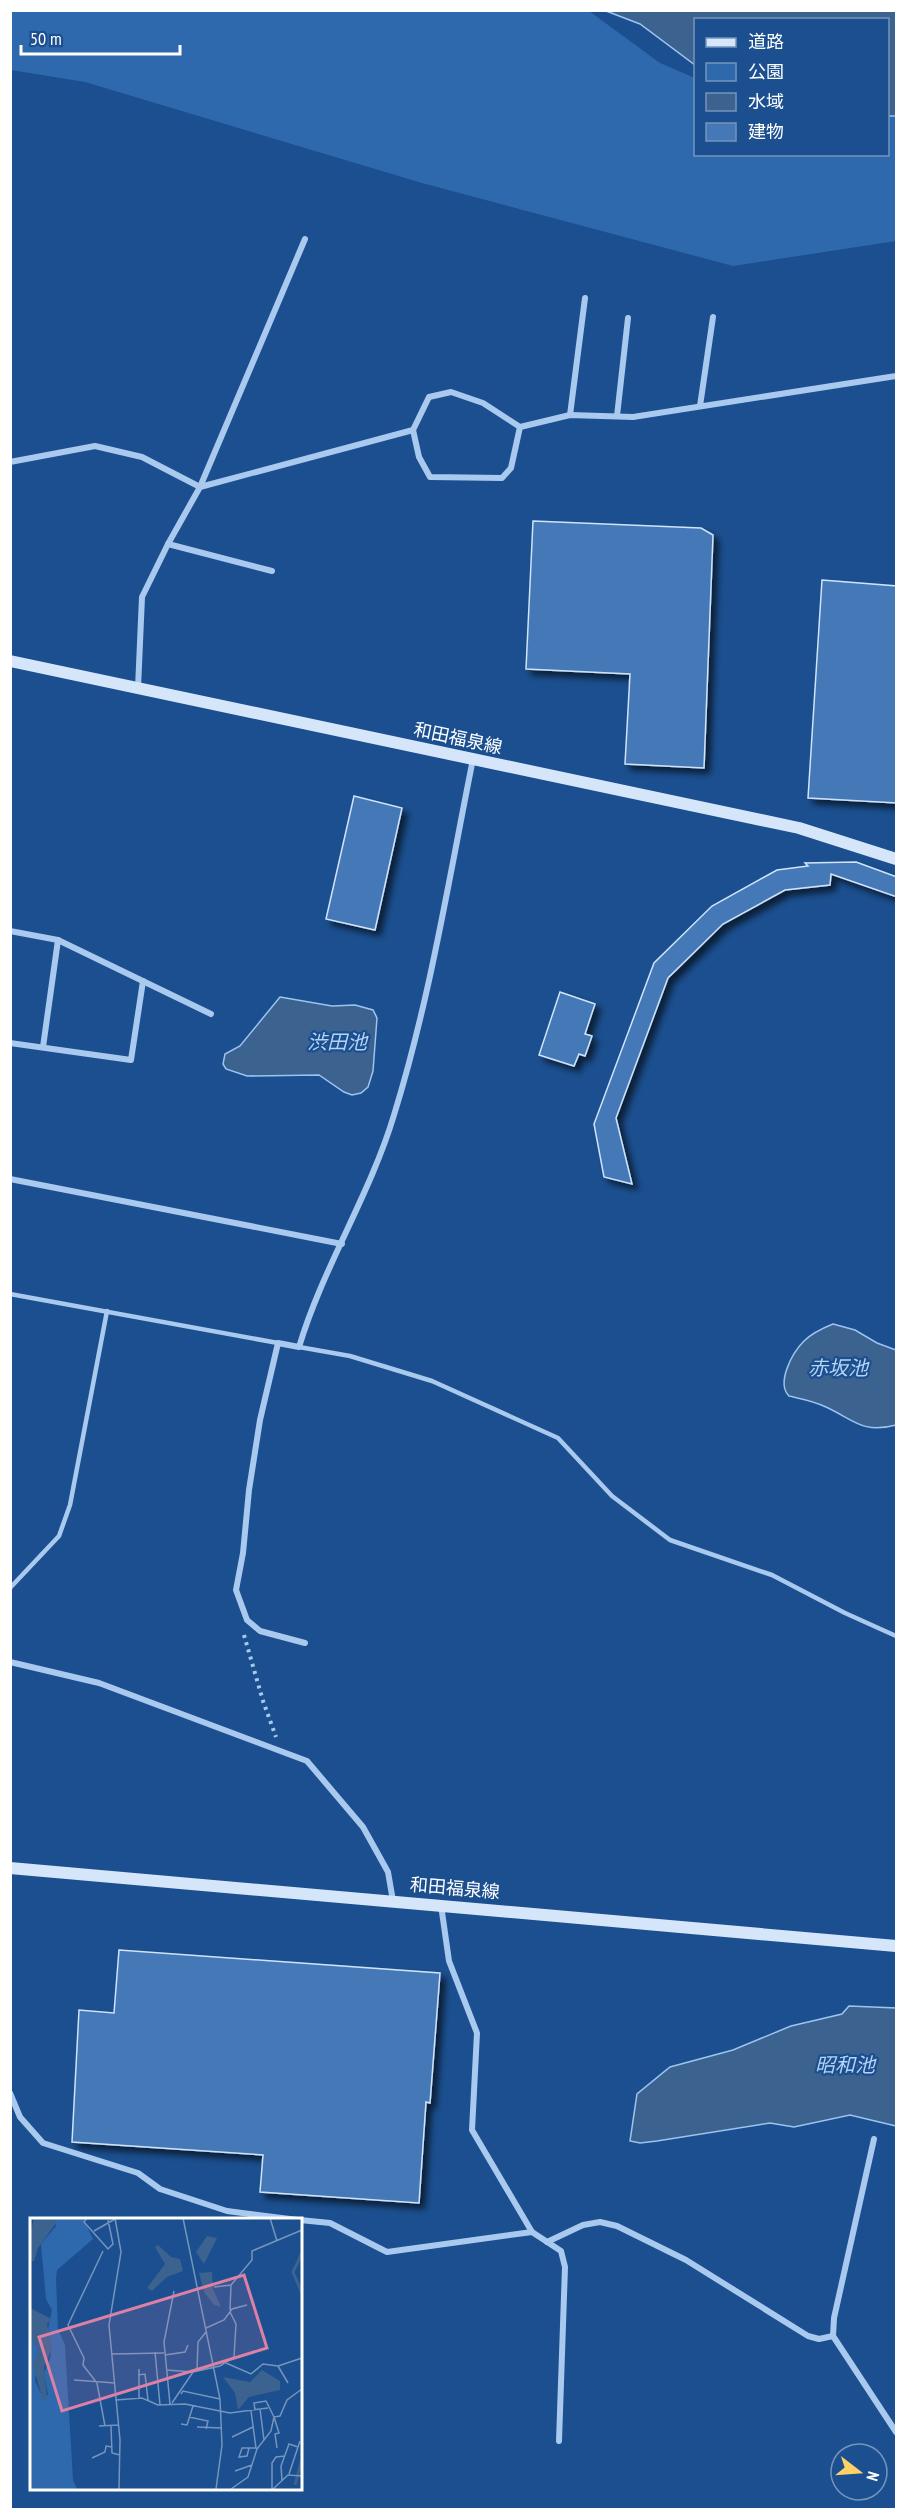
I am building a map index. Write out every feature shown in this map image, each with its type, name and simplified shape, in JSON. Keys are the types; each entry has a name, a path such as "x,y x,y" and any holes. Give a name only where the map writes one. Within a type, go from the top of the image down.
{"main road":[{"name":"和田福泉線","path":"10,661 799,828 897,859"},
{"name":"和田福泉線","path":"10,1868 897,1946"}],"street":[{"path":"138,689 142,597 200,487 305,239"},
{"path":"570,415 585,298"},
{"path":"700,406 713,317"},
{"path":"617,416 628,318"},
{"path":"520,427 511,468 502,478 430,477 419,457 413,430 429,397 451,392 483,403 520,427 570,415 633,417 897,376"},
{"path":"10,462 95,447 142,458 200,487 413,430"},
{"path":"168,544 272,572"},
{"path":"305,1643 260,1631 247,1620 236,1590 260,1420 278,1343 299,1347 306,1324 342,1244 394,1116 422,1012 472,759"},
{"path":"10,931 58,940 211,1014"},
{"path":"43,1047 58,940"},
{"path":"10,1043 131,1060 143,981"},
{"path":"10,1179 342,1244"},
{"path":"10,1662 99,1683 307,1761 363,1827 388,1872 393,1900"},
{"path":"441,1905 449,1961 477,2033 472,2130 532,2232 561,2251 565,2267 559,2441"},
{"path":"10,2093 20,2117 43,2143 138,2173 160,2189 227,2211 283,2218"},
{"path":"874,2139 834,2318 833,2336 897,2432"},
{"path":"302,2220 330,2223 387,2252 532,2232"},
{"path":"547,2242 583,2225 600,2222 617,2226 686,2260 808,2336 819,2339 833,2336"}],"lane":[{"path":"10,1294 278,1343"},
{"path":"10,1588 59,1536 70,1505 107,1311"},
{"path":"299,1347 350,1356 432,1381 558,1438 612,1496 670,1540 772,1575 845,1613 897,1636"}],"path":[{"path":"244,1632 263,1701 281,1751"}],"green space":[{"path":"10,11 589,11 660,63 694,78 694,156 889,156 889,114 896,115 896,241 733,266 422,183 85,82 11,70"}],"water":[{"path":"606,11 896,11 896,116 889,116 889,18 694,18 694,64 640,24"},
{"name":"渋田池","path":"280,997 332,1006 355,1005 373,1010 377,1018 373,1071 368,1087 361,1093 352,1095 319,1075 247,1076 226,1069 223,1064 225,1054 240,1046"},
{"name":"赤坂池","path":"833,1324 855,1330 877,1343 896,1350 896,1425 867,1427 821,1405 789,1396 785,1390 787,1368 799,1346 814,1333"},
{"name":"昭和池","path":"849,2006 896,2008 896,2126 850,2115 794,2127 770,2123 657,2141 640,2143 630,2141 637,2094 670,2067 733,2050 791,2026 842,2014"}],"building":[{"path":"533,521 701,528 713,535 704,768 625,764 630,674 526,669"},
{"path":"822,580 897,586 897,803 808,798"},
{"path":"354,796 402,808 375,930 326,919"},
{"path":"856,862 897,877 897,897 831,874 830,885 785,890 723,924 668,978 616,1118 632,1184 604,1177 594,1124 654,963 712,906 777,870 808,866 805,863"},
{"path":"560,992 595,1004 585,1034 592,1036 585,1056 579,1054 574,1066 539,1055"},
{"path":"119,1950 440,1973 430,2103 426,2102 419,2203 260,2192 263,2155 72,2142 79,2010 114,2013"}]}
